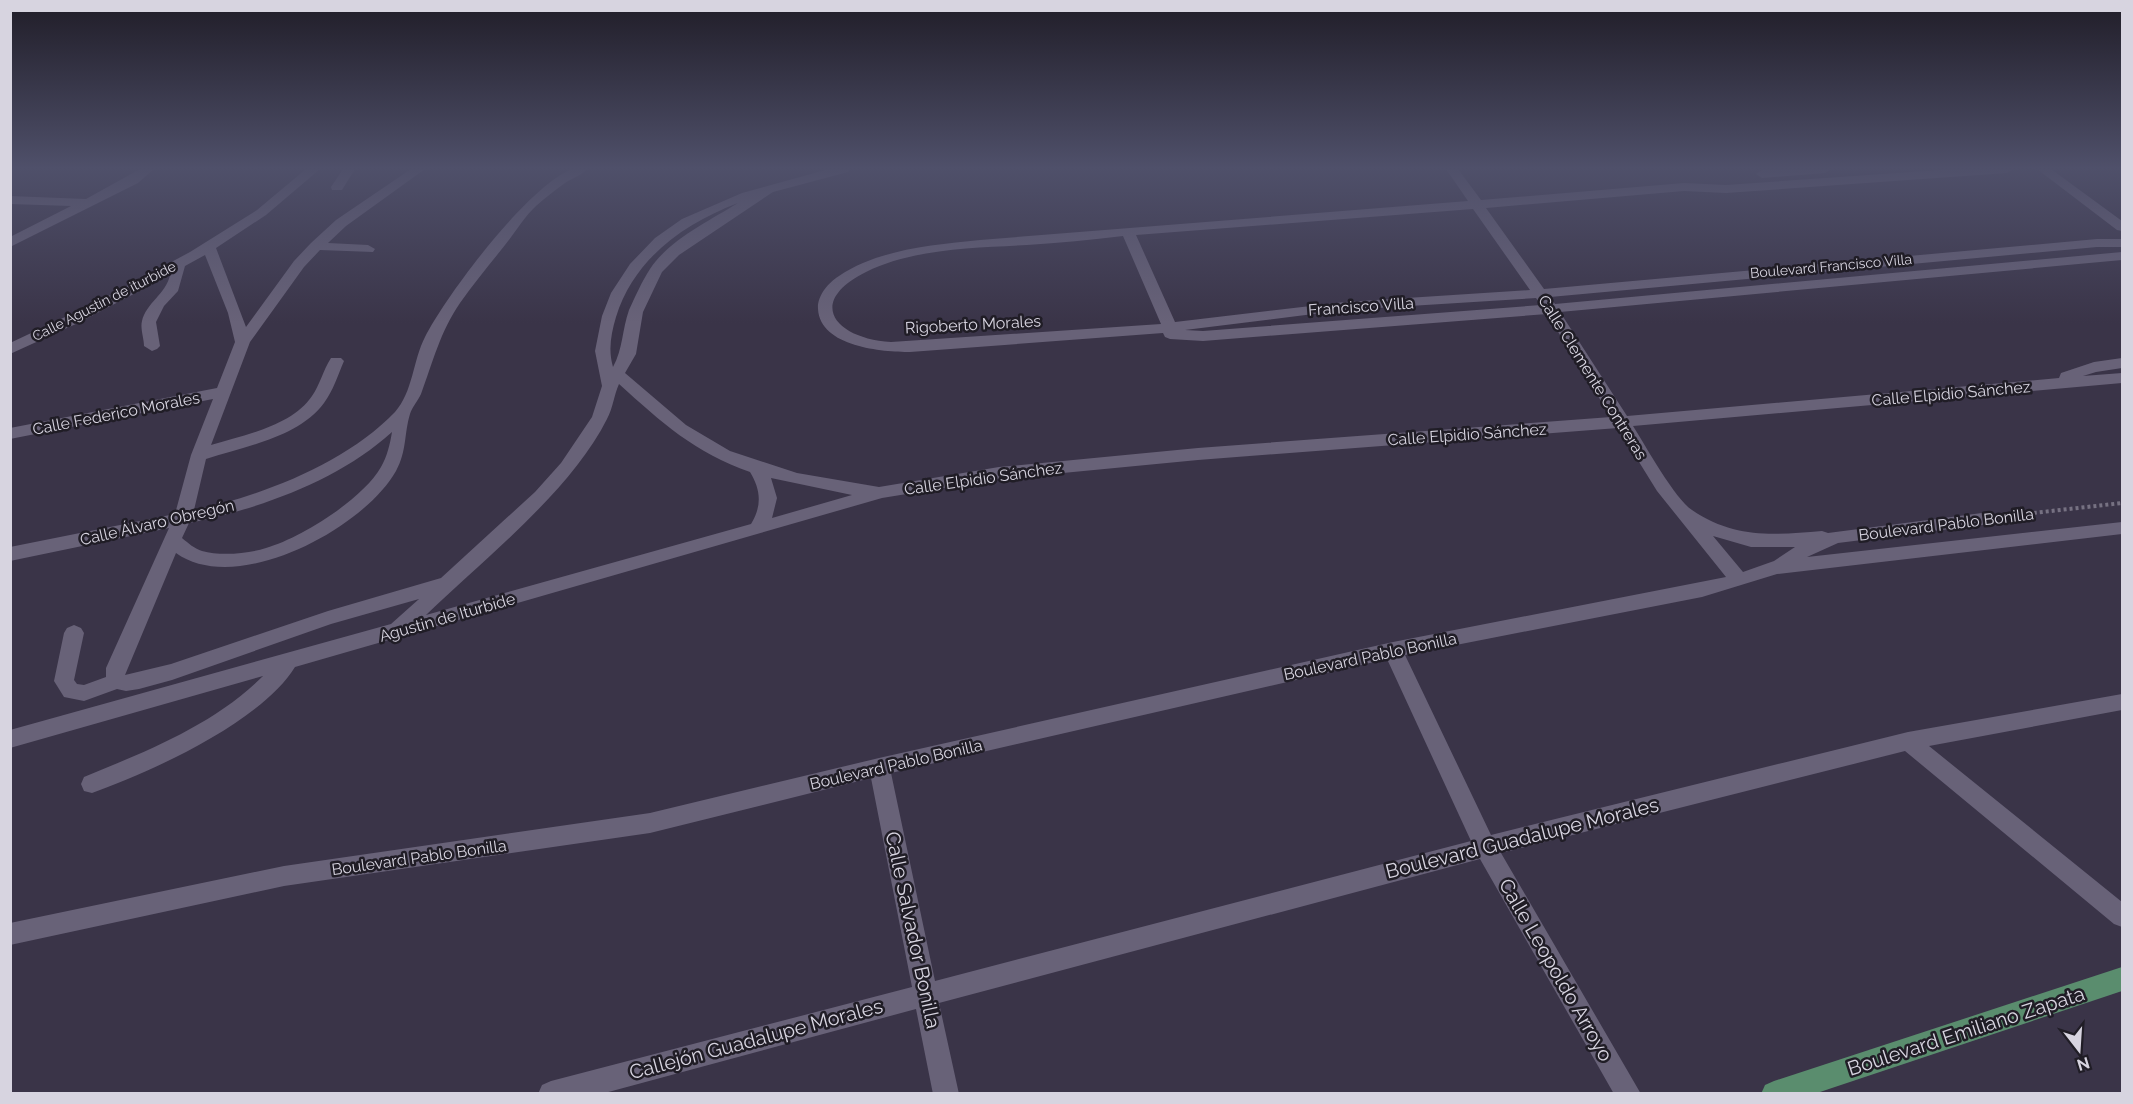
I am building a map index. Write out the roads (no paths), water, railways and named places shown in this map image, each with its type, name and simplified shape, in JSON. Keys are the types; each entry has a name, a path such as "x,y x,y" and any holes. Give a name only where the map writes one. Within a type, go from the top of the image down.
{"main road":[{"name":"Boulevard Emiliano Zapata","path":"1774,1094 2122,979"}],"street":[{"path":"10,243 53,221"},
{"name":"Calle Agustin de iturbide","path":"10,349 100,307 209,247 250,221"},
{"path":"117,681 116,668 183,517 199,454 243,342 299,264 345,221"},
{"name":"Calle Álvaro Obregón","path":"10,554 214,512 293,485 334,467 372,441 402,414 412,397 432,338 454,301 518,221"},
{"path":"689,221 666,234 642,255 612,304 603,357 612,378 681,430 756,467 786,477 836,488 882,492"},
{"path":"394,632 541,496 567,467 600,418 612,378 628,354 636,312 656,270 674,252 720,221"},
{"path":"1172,330 1128,231 1269,221"},
{"name":"Calle Clemente Contreras","path":"1488,221 1551,309 1680,511 1739,580"},
{"name":"Rigoberto Morales","path":"1128,231 936,250 875,261 852,272 836,285 826,296 823,308 830,325 847,336 878,346 956,344 1172,330"},
{"name":"Boulevard Francisco Villa","path":"1172,330 1345,306 1541,294 2097,243 2122,243"},
{"path":"316,246 368,249"},
{"path":"209,247 235,313 243,342"},
{"name":"Boulevard Francisco Villa","path":"1551,309 2122,256"},
{"path":"152,346 149,322 158,304 171,291 179,263"},
{"path":"1638,284 1651,298"},
{"name":"Francisco Villa","path":"1172,330 1214,336 1551,309"},
{"path":"199,454 264,433 307,413 318,400 336,362"},
{"name":"Calle Elpidio Sánchez","path":"2053,384 2070,375 2094,367 2122,363"},
{"name":"Calle Elpidio Sánchez","path":"882,492 999,473 1186,455 1623,422 2122,378"},
{"name":"Calle Federico Morales","path":"10,434 222,392"},
{"path":"172,540 195,556 235,562 258,559 282,551 305,539 371,492 387,471 398,447 402,414"},
{"path":"756,467 766,482 769,499 768,513 758,529"},
{"name":"Agustin de Iturbide","path":"10,739 290,662 882,492"},
{"path":"1680,511 1727,535 1745,540 1767,542 1836,537"},
{"name":"Boulevard Pablo Bonilla","path":"10,934 284,876 650,824 879,767 1393,650 1739,580 1776,567 1809,547 1836,537 1982,519"},
{"name":"Boulevard Pablo Bonilla","path":"1776,567 2122,528"},
{"path":"74,633 64,681 71,691 84,693 117,681 139,681 172,672 328,618 448,582"},
{"name":"Calle Leopoldo Arroyo","path":"1393,650 1485,847 1628,1094"},
{"path":"92,784 176,748 249,703 290,662"},
{"name":"Boulevard Guadalupe Morales","path":"926,993 1485,847 1908,741 2122,702"},
{"path":"1908,741 2122,916"},
{"name":"Calle Salvador Bonilla","path":"879,767 946,1094"},
{"name":"Callejón Guadalupe Morales","path":"551,1094 926,993"}]}
